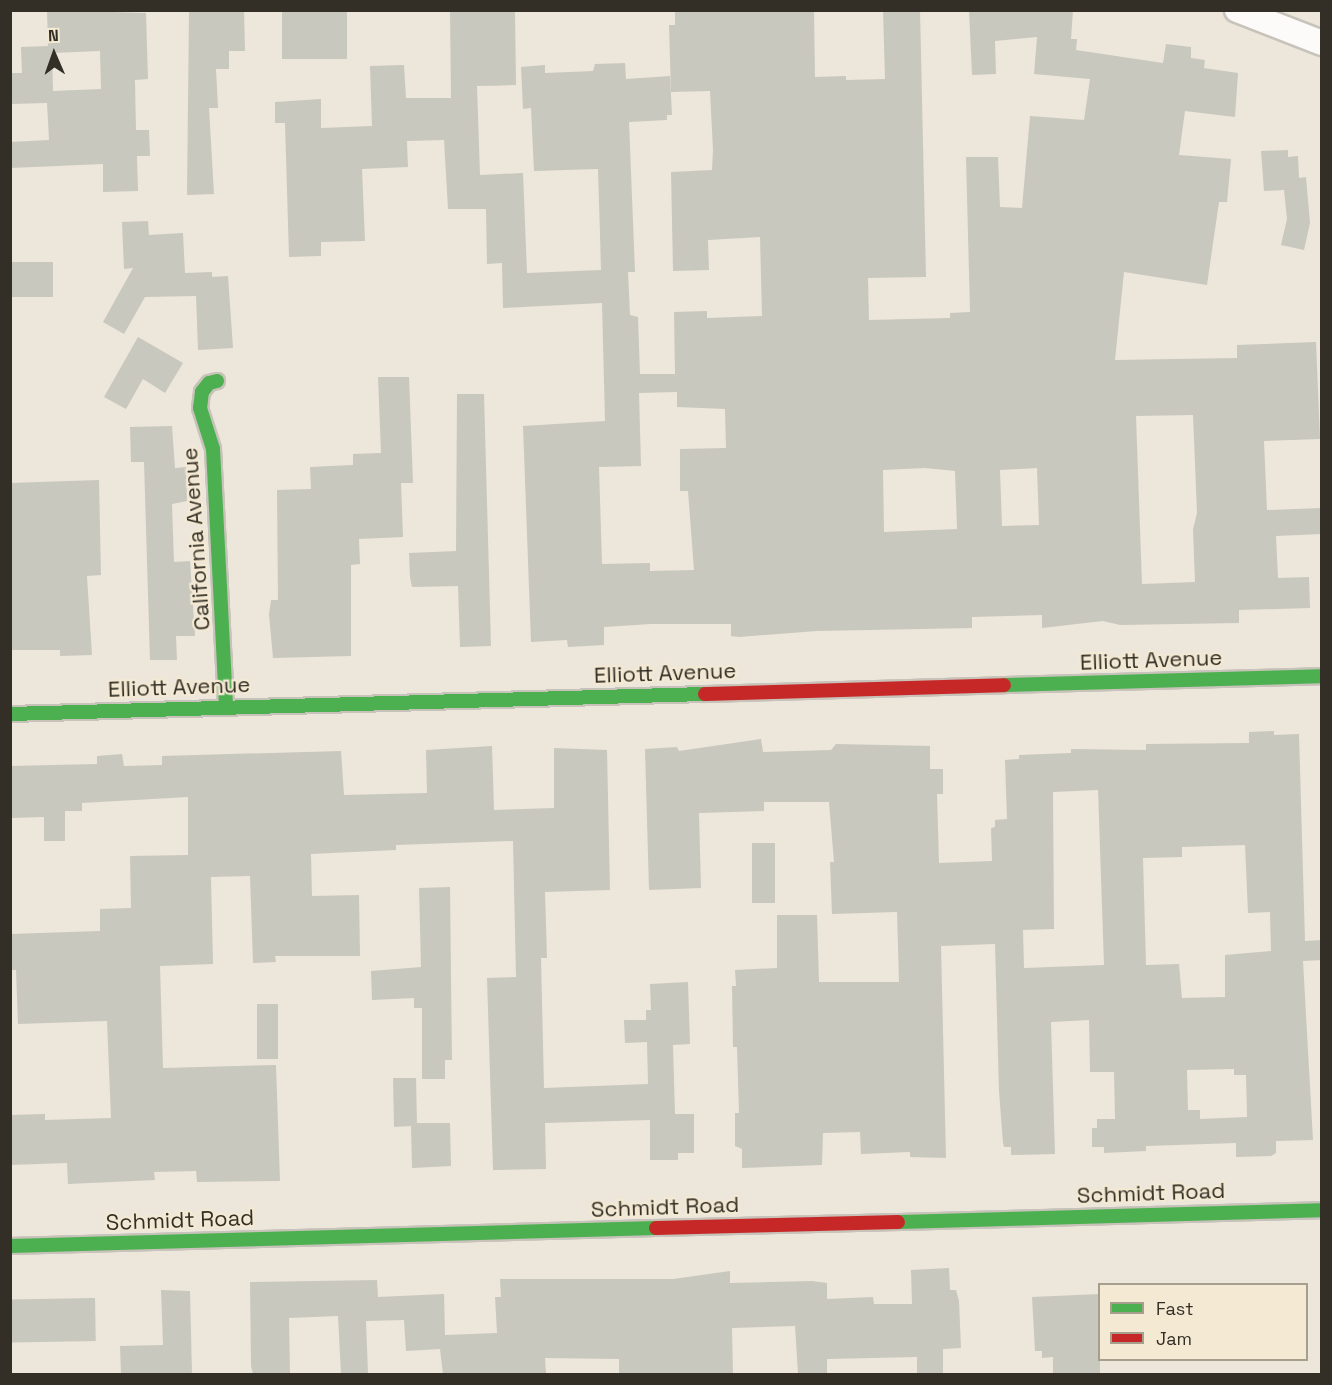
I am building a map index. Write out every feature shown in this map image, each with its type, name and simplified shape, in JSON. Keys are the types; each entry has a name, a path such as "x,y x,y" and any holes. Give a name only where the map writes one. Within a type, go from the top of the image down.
{"street":[{"path":"1237,10 1322,43"},
{"name":"California Avenue","path":"216,381 209,382 202,392 200,408 213,449 226,706"},
{"name":"Elliott Avenue","path":"10,714 1322,676"},
{"name":"Schmidt Road","path":"10,1246 1322,1209"}],"building":[{"path":"47,10 146,13 148,79 135,80 136,130 149,130 150,156 137,156 138,191 103,192 103,164 10,168 10,142 49,140 47,103 10,104 10,73 22,73 21,47 48,46","holes":["100,51 101,89 53,91 52,53"]},
{"path":"189,10 244,10 245,51 229,51 229,69 216,69 218,108 209,108 214,194 187,195"},
{"path":"282,10 347,10 347,59 282,59"},
{"path":"450,10 515,10 516,85 477,86 480,175 523,173 527,273 601,270 598,169 534,171 531,108 523,109 521,67 545,65 545,73 593,71 595,64 625,63 626,79 670,76 672,115 667,115 667,120 629,122 635,272 628,272 630,315 638,317 640,374 675,374 674,312 707,311 707,318 762,316 760,237 708,240 709,270 673,271 671,172 712,170 713,150 710,91 671,92 669,25 675,25 675,10 814,10 815,77 846,76 846,80 885,79 883,10 920,10 926,277 868,278 869,320 950,318 950,313 970,312 966,157 998,157 1000,207 1022,208 1030,116 1084,120 1090,79 1034,74 1037,37 995,41 996,74 972,75 969,10 1073,10 1071,39 1077,39 1076,50 1163,63 1166,44 1191,47 1191,58 1205,60 1204,68 1238,73 1235,117 1185,111 1179,155 1231,159 1227,202 1219,202 1207,285 1124,272 1115,360 1237,358 1237,345 1316,342 1320,439 1264,441 1267,510 1322,508 1322,534 1276,536 1278,578 1309,577 1310,608 1239,610 1239,623 1120,625 1103,621 1042,628 1042,615 972,617 972,628 817,631 739,637 731,636 731,624 651,624 604,627 604,645 568,647 567,640 531,642 523,426 605,421 602,303 503,308 502,263 487,264 486,209 448,209 444,140 407,141 408,167 362,169 365,241 321,242 321,256 289,257 285,123 275,123 275,102 321,99 321,128 372,126 370,66 404,65 406,98 451,98","holes":["677,392 677,407 725,409 726,448 680,449 680,491 688,491 694,570 650,571 650,563 602,564 599,467 641,466 639,393","1193,415 1197,513 1193,529 1195,582 1142,584 1136,416","925,468 955,471 957,529 884,532 883,470","1037,468 1039,525 1002,526 1000,470"]},
{"path":"1288,150 1288,157 1298,156 1299,178 1306,177 1310,223 1304,250 1281,245 1287,219 1284,190 1264,191 1261,151"},
{"path":"148,221 149,235 183,233 185,273 212,272 212,277 228,276 233,348 198,350 196,296 145,297 124,334 103,322 133,268 124,269 122,222"},
{"path":"10,262 53,262 53,297 10,297"},
{"path":"138,337 183,363 165,393 143,379 126,409 104,397"},
{"path":"378,377 409,377 413,483 401,483 403,537 359,539 360,564 351,565 351,656 273,658 269,614 271,600 278,600 277,490 311,489 310,467 353,465 353,454 381,453"},
{"path":"457,394 484,394 491,646 460,647 458,586 412,587 410,577 409,553 456,551"},
{"path":"172,426 175,468 186,467 187,501 172,504 174,562 190,561 195,636 176,636 177,660 150,660 144,462 131,462 130,427"},
{"path":"99,480 101,575 87,576 92,655 60,656 60,650 10,650 10,483"},
{"path":"1274,731 1274,735 1299,734 1305,941 1322,940 1322,960 1303,961 1313,1140 1276,1141 1276,1153 1271,1156 1236,1157 1236,1143 1146,1146 1146,1151 1104,1153 1104,1147 1092,1147 1092,1128 1097,1128 1097,1119 1115,1119 1114,1072 1090,1072 1089,1020 1051,1022 1055,1154 1011,1155 1011,1147 1004,1147 1003,1143 999,1091 995,944 941,946 946,1158 910,1157 910,1152 861,1154 860,1132 823,1133 822,1165 742,1168 742,1149 735,1146 735,1113 739,1113 737,1047 733,1047 732,986 736,986 735,970 777,968 777,915 817,915 819,982 899,982 897,912 832,914 830,862 834,862 829,802 764,802 764,811 699,813 701,888 649,890 645,749 677,747 679,751 761,739 763,752 831,750 836,744 930,746 930,769 943,769 943,794 937,794 939,863 992,861 991,828 995,827 995,820 1007,819 1005,760 1019,759 1019,755 1071,753 1071,749 1146,750 1146,744 1249,743 1249,732","holes":["1098,790 1104,965 1024,968 1023,930 1054,929 1053,792","1245,845 1248,913 1270,912 1271,951 1225,955 1225,997 1182,998 1179,964 1146,965 1143,858 1182,857 1182,847","1234,1069 1234,1075 1246,1075 1247,1117 1200,1119 1200,1110 1188,1110 1187,1070"]},
{"path":"492,746 494,810 554,808 554,748 607,750 610,890 545,892 547,958 541,958 544,1088 648,1084 647,1042 625,1043 624,1020 646,1020 646,1010 651,1010 650,984 688,982 690,1044 673,1045 675,1114 694,1114 694,1153 678,1153 678,1160 650,1160 650,1120 545,1123 546,1169 493,1170 487,978 516,977 513,841 396,845 396,850 311,854 312,896 359,895 360,956 275,956 276,962 253,963 250,876 211,877 213,964 160,966 163,1068 276,1065 280,1181 197,1182 196,1171 154,1172 155,1180 68,1184 67,1163 10,1165 10,1115 45,1114 45,1120 111,1118 107,1021 18,1024 16,970 10,970 10,934 100,931 100,909 131,908 130,856 188,855 188,797 82,803 82,811 65,811 65,841 44,841 44,817 10,818 10,766 97,764 97,756 122,754 124,766 162,765 162,756 341,751 344,795 427,793 426,750"},
{"path":"752,843 775,843 775,903 752,903"},
{"path":"450,887 452,1060 445,1060 445,1079 422,1079 422,1008 414,1008 414,998 372,1000 371,971 421,967 419,888"},
{"path":"257,1004 278,1004 278,1059 257,1059"},
{"path":"393,1078 416,1078 417,1123 450,1123 451,1166 412,1168 411,1126 394,1127"},
{"path":"949,1268 950,1290 956,1290 959,1301 961,1348 943,1349 943,1374 917,1374 917,1357 827,1359 827,1374 798,1374 795,1326 732,1328 733,1374 619,1374 619,1359 545,1358 546,1374 443,1374 440,1349 406,1351 404,1320 366,1321 368,1374 341,1374 338,1316 289,1318 290,1374 253,1374 251,1366 250,1282 377,1280 378,1297 444,1294 445,1335 497,1333 495,1297 501,1297 500,1279 673,1279 730,1271 730,1283 812,1281 827,1283 827,1299 873,1297 874,1304 912,1304 911,1270"},
{"path":"161,1290 190,1291 192,1374 121,1374 120,1346 163,1345"},
{"path":"1098,1294 1100,1374 1053,1374 1053,1357 1042,1358 1042,1351 1035,1351 1032,1297"},
{"path":"95,1298 96,1341 11,1342 10,1299"}],"traffic: fast":[{"path":"217,381 209,383 202,392 200,408 213,449 226,706"},
{"path":"1004,685 1322,676"},
{"path":"10,714 705,694"},
{"path":"898,1222 1322,1210"},
{"path":"10,1246 656,1228"}],"traffic: jam":[{"path":"705,694 1004,685"},
{"path":"656,1228 898,1222"}]}
